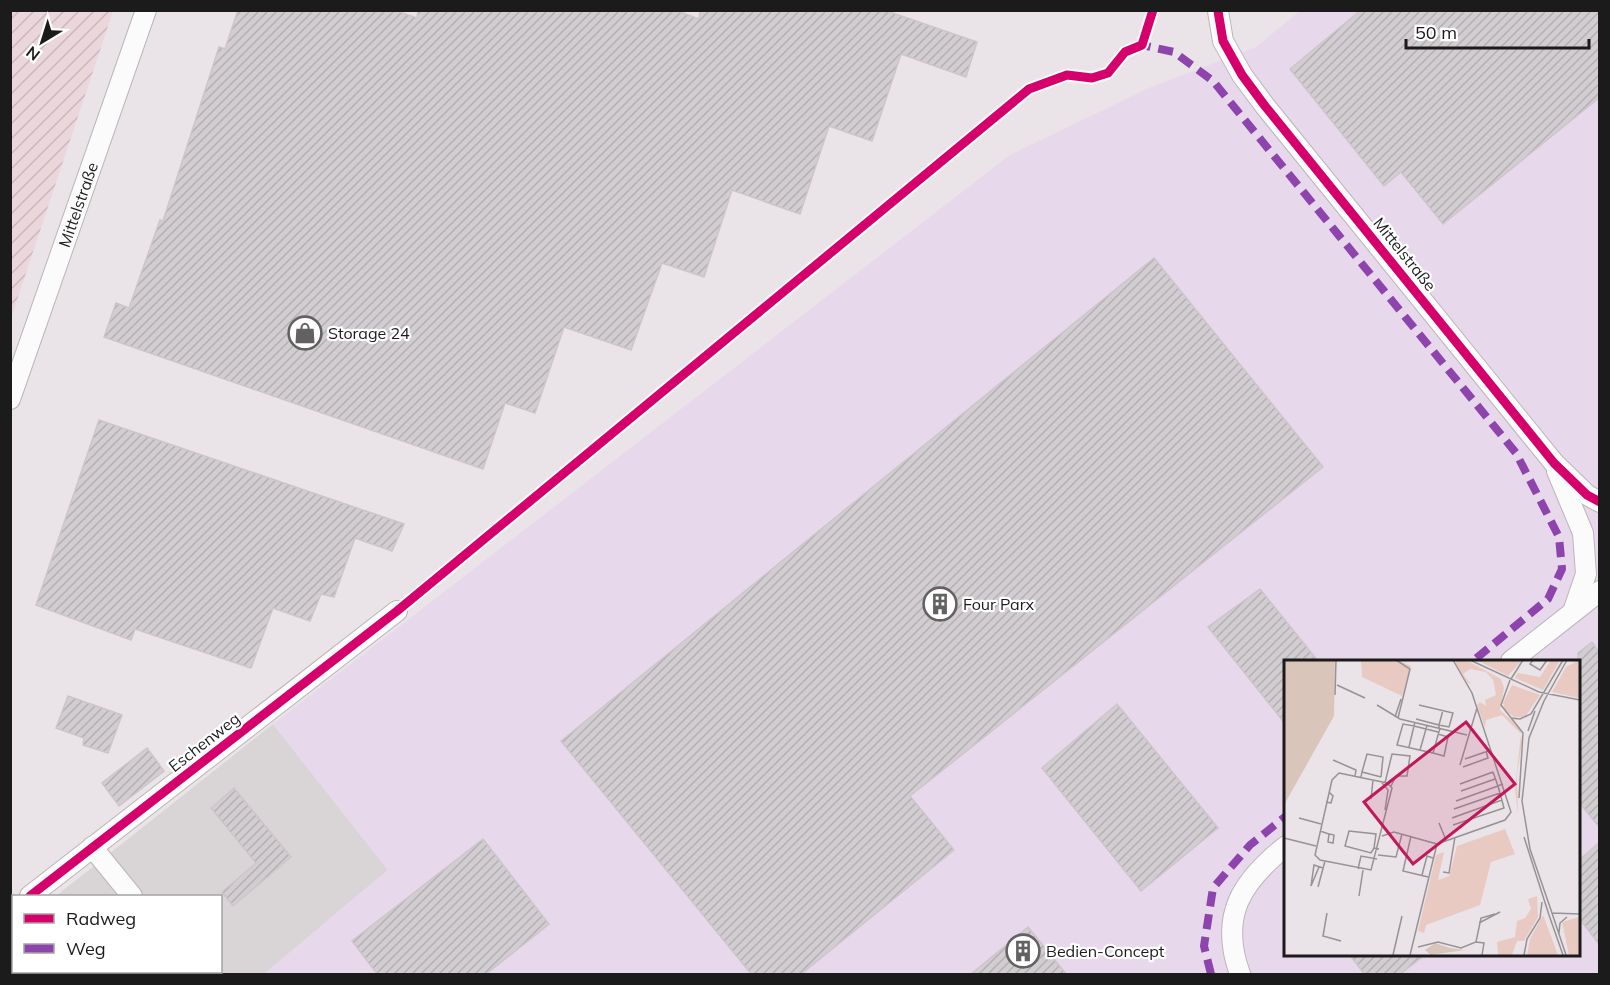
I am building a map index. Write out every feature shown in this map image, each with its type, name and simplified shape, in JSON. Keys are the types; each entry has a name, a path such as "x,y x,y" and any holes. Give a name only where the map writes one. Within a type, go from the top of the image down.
{"street":[{"name":"Mittelstraße","path":"10,399 146,10"},
{"name":"Mittelstraße","path":"1218,11 1223,41 1242,75 1554,463 1587,495 1599,502"},
{"name":"Mittelstraße","path":"1554,463 1583,533 1586,574 1573,612"},
{"path":"1512,660 1599,591"},
{"name":"Eschenweg","path":"32,895 397,611"},
{"path":"92,847 130,895"},
{"path":"1240,975 1232,954 1231,934 1236,910 1250,880 1262,865 1284,848"}],"shaded area":[{"path":"10,11 113,11 11,318"},
{"path":"1300,11 1599,11 1599,974 264,974 388,870 273,724 1010,155 1149,88 1256,47"},
{"path":"273,724 388,870 264,974 11,974 12,931 12,973 222,973 222,895 57,895"}],"building":[{"path":"238,10 394,10 417,18 418,10 675,10 699,19 700,10 884,10 977,42 966,77 901,54 872,141 829,126 800,214 732,190 704,277 662,263 631,350 564,327 535,413 505,403 483,469 104,337 116,303 129,308 160,220 163,221 219,47 225,49"},
{"path":"1361,10 1599,10 1599,98 1443,224 1401,172 1384,186 1290,69"},
{"name":"Four Parx","path":"1154,258 1323,467 910,796 954,850 800,975 752,975 561,741"},
{"path":"99,420 404,524 392,551 355,538 334,597 321,594 310,621 273,608 251,668 135,629 131,640 36,605"},
{"path":"1260,589 1317,660 1284,660 1284,722 1208,627"},
{"path":"1592,642 1599,652 1599,827 1580,803 1580,660 1578,660 1578,653"},
{"path":"68,696 122,715 108,753 83,745 84,738 56,728"},
{"path":"1117,704 1218,828 1141,891 1042,768"},
{"path":"147,748 164,771 119,806 102,783"},
{"path":"234,788 291,857 233,906 222,892 256,863 211,808"},
{"path":"483,839 549,924 485,975 378,975 352,941"},
{"path":"1599,843 1599,944 1580,920 1580,859"},
{"name":"Bedien-Concept","path":"1028,927 1067,975 970,975"},
{"path":"1350,955 1425,955 1399,975 1365,975"}],"marked path":[{"path":"1144,39 1142,45 1174,52 1213,81 1516,453 1559,537 1562,569 1548,599 1474,660"},
{"path":"1211,974 1204,946 1213,888 1250,845 1284,818"}],"cycle path":[{"path":"31,895 397,611 1029,89 1067,75 1092,78 1108,73 1125,52 1142,45 1153,10"},
{"path":"1218,11 1223,41 1242,75 1265,106 1554,463 1587,495 1600,502"}],"place":[{"name":"Storage 24","path":"305,333"},
{"name":"Four Parx","path":"940,604"},
{"name":"Bedien-Concept","path":"1023,951"}]}
